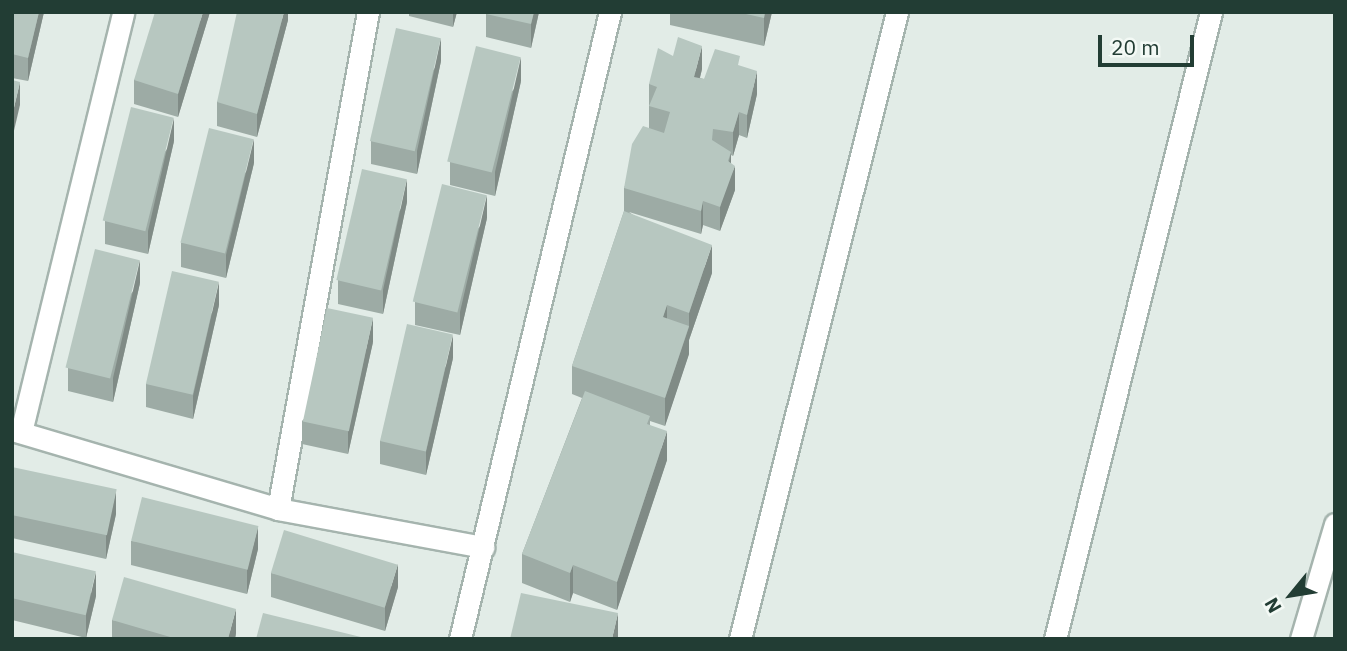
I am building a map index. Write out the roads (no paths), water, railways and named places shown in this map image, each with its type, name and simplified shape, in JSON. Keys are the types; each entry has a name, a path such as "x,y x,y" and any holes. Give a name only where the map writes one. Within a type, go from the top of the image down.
{"street":[{"path":"123,12 17,431 278,509 484,547"},
{"path":"278,509 368,12"},
{"path":"460,639 610,12"},
{"path":"740,639 897,12"},
{"path":"1055,639 1211,12"},
{"path":"1301,639 1335,524"}]}
